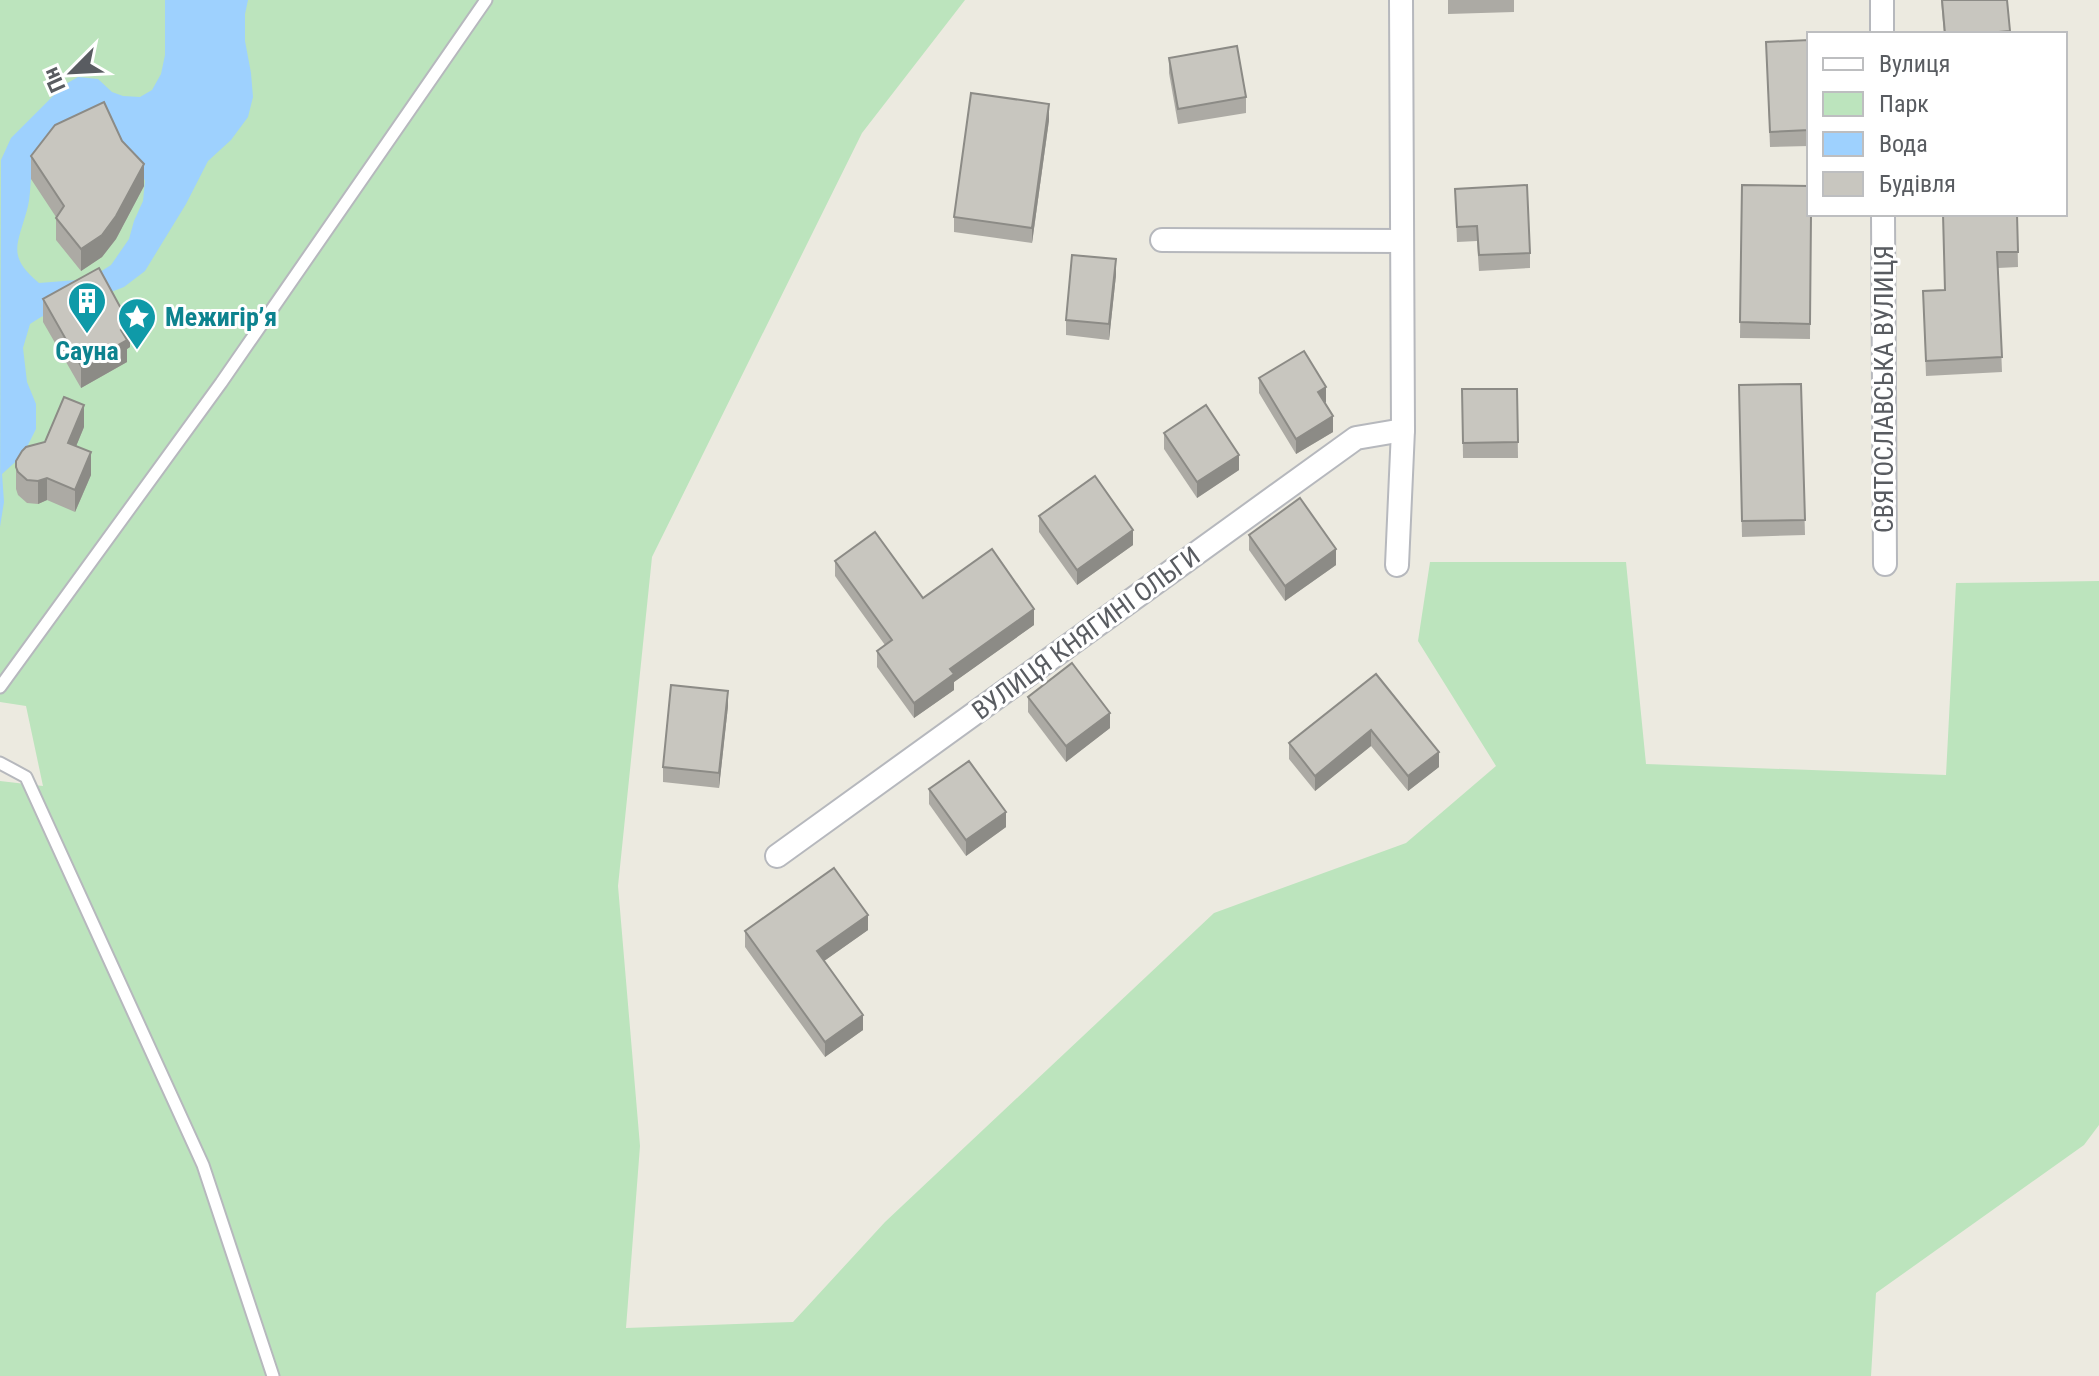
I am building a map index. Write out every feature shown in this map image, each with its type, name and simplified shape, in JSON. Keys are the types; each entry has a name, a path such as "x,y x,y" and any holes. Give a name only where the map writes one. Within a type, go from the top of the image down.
{"street":[{"path":"1397,565 1403,430 1401,0"},
{"path":"1882,0 1882,32"},
{"name":"СВЯТОСЛАВСЬКА ВУЛИЦЯ","path":"1883,216 1885,564"},
{"path":"1162,240 1402,241"},
{"name":"ВУЛИЦЯ КНЯГИНІ ОЛЬГИ","path":"777,856 1356,438 1403,430"}],"lane":[{"path":"0,687 221,383 486,0"},
{"path":"0,665 12,670"},
{"path":"0,763 26,777 203,1165 273,1376"}],"green space":[{"path":"0,0 965,0 862,133 652,557 618,886 640,1146 626,1328 793,1322 885,1222 1214,913 1406,843 1496,766 1418,641 1430,562 1626,562 1646,764 1946,775 1956,583 2099,581 2099,1125 2084,1145 1876,1293 1871,1376 0,1376 0,781 43,786 26,706 0,702"}],"water":[{"path":"165,0 248,0 245,41 253,97 248,117 231,140 208,161 145,271 124,287 101,296 89,295 30,324 23,348 27,382 36,404 36,429 23,455 2,474 4,502 0,527 1,160 11,138 64,85 78,77 98,79 112,92 140,97 152,90 161,74 165,55","holes":["136,159 145,181 143,201 129,239 111,265 89,279 39,283 22,265 17,250 31,179"]}],"building":[{"path":"1942,0 2007,0 2010,31 1945,32"},
{"path":"1807,40 1807,130 1770,132 1766,42"},
{"path":"1237,46 1246,97 1178,109 1169,58"},
{"path":"971,93 1049,104 1032,228 954,217"},
{"path":"104,102 122,141 144,164 102,235 81,249 56,218 64,206 31,156 55,125"},
{"path":"1527,185 1530,253 1479,255 1477,226 1457,227 1455,189"},
{"path":"1742,185 1807,186 1807,216 1811,216 1810,324 1740,322"},
{"path":"1943,216 2017,216 2018,252 1997,252 2002,357 1926,361 1923,291 1945,290"},
{"path":"1072,255 1116,259 1109,324 1066,320"},
{"path":"99,268 130,325 121,330 127,340 81,366 43,299"},
{"path":"1304,351 1326,387 1318,392 1333,416 1296,439 1259,378"},
{"path":"1801,384 1805,520 1742,521 1739,385"},
{"path":"1462,389 1517,389 1518,442 1463,443"},
{"path":"64,397 84,405 68,443 91,452 75,490 47,478 27,480 16,467 16,461 26,447 45,442"},
{"path":"1206,405 1239,455 1197,482 1164,433"},
{"path":"1095,476 1133,530 1077,570 1039,516"},
{"path":"1300,498 1336,549 1285,586 1249,535"},
{"path":"875,532 923,598 992,549 1034,609 950,669 954,674 914,703 877,651 892,640 835,561"},
{"path":"1072,663 1110,713 1066,746 1028,697"},
{"path":"1376,674 1439,752 1408,776 1371,730 1315,776 1289,743"},
{"path":"671,685 728,691 719,773 663,767"},
{"path":"969,761 1006,812 966,840 929,789"},
{"path":"834,868 868,915 817,951 863,1015 825,1042 745,931"}],"place":[{"name":"Сауна","path":"87,335"},
{"name":"Межигір’я","path":"137,351"}]}
